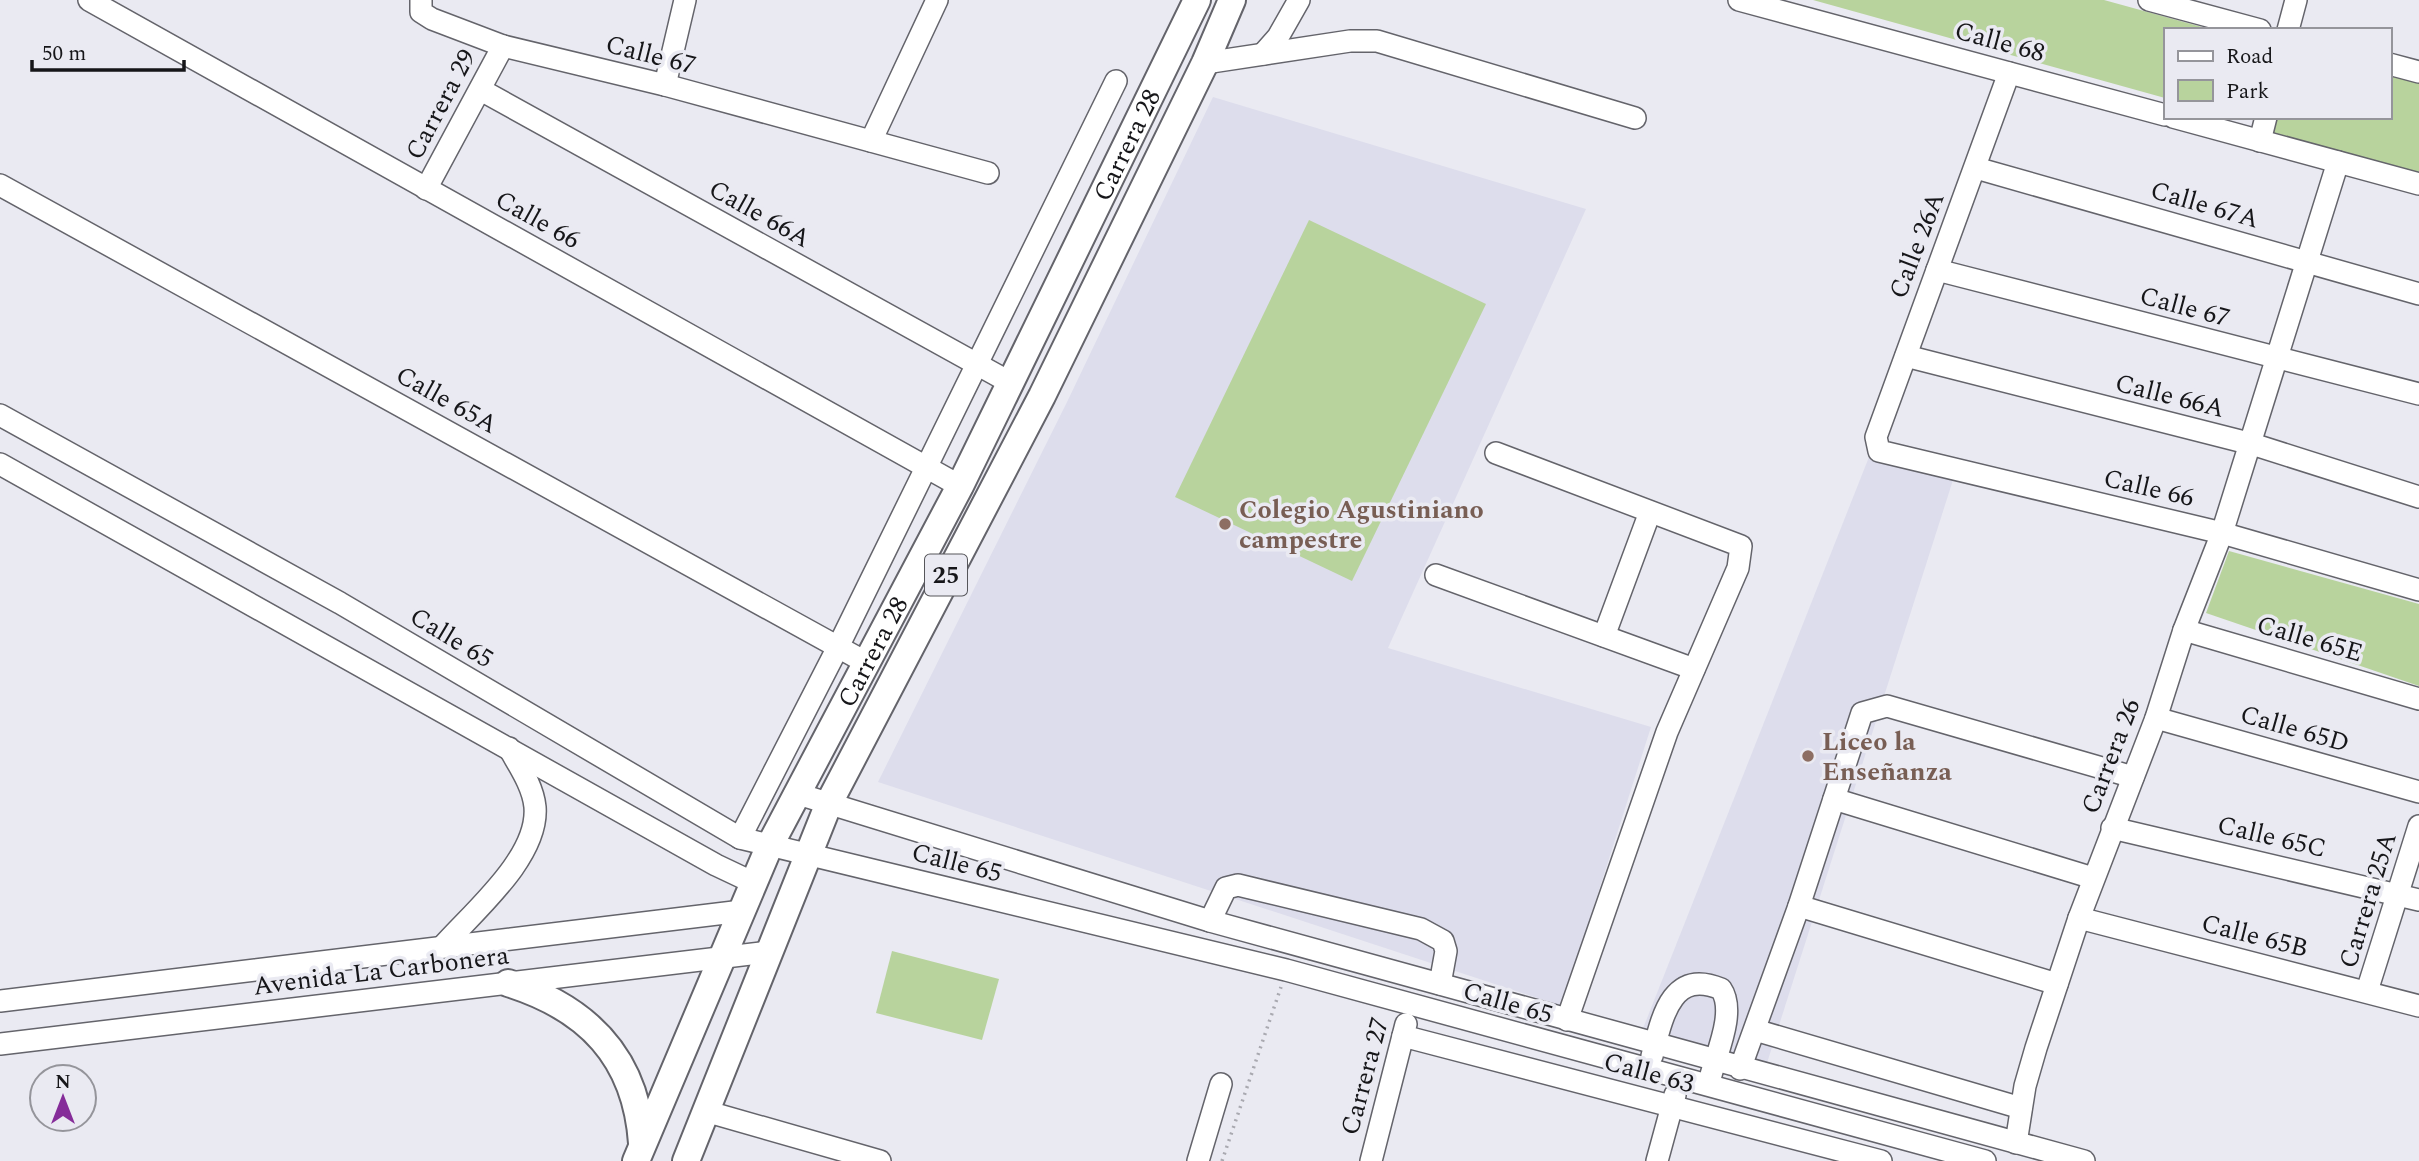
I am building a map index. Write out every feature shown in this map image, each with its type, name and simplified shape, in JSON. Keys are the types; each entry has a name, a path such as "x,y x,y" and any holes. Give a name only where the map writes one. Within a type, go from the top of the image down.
{"main road":[{"name":"Carrera 28","path":"639,1154 769,847 795,793 960,486 1198,0"},
{"name":"Carrera 28","path":"690,1160 705,1111 829,803 1041,396 1205,63 1232,0"},
{"path":"508,983 556,1001 596,1032 612,1051 635,1097 639,1154"}],"street":[{"name":"Calle 66","path":"89,0 960,486"},
{"path":"665,85 685,0"},
{"path":"871,141 937,0"},
{"path":"1263,54 1278,37 1299,0"},
{"name":"Calle 68","path":"1739,0 2164,115"},
{"path":"2149,0 2253,28"},
{"path":"2289,28 2296,0"},
{"name":"Calle 67","path":"421,6 432,19 503,46 665,85 988,173"},
{"path":"1205,63 1350,41 1377,41 1412,49 1635,118"},
{"name":"Carrera 29","path":"426,189 503,46"},
{"path":"2391,65 2419,72"},
{"name":"Calle 26A","path":"1876,437 2009,73"},
{"path":"740,838 838,647 1116,81"},
{"name":"Calle 66A","path":"481,90 1011,383"},
{"path":"2180,119 2419,184"},
{"path":"2260,141 2266,119"},
{"name":"Carrera 26","path":"2016,1143 2021,1108 2036,1048 2057,984 2093,878 2156,718 2184,630 2222,533 2278,360 2304,261 2338,162"},
{"name":"Calle 67A","path":"1976,168 2419,294"},
{"name":"Calle 65A","path":"0,185 867,663"},
{"name":"Calle 67","path":"1937,270 2278,360 2419,394"},
{"name":"Calle 66A","path":"1906,356 2252,444 2419,497"},
{"name":"Calle 65","path":"0,415 340,603 740,838 1286,970 1985,1161"},
{"name":"Calle 66","path":"1876,437 1879,452 2222,533 2419,590"},
{"path":"1496,453 1741,546 1738,568 1667,732 1567,1020"},
{"path":"0,464 716,865 754,883"},
{"path":"1604,636 1650,512"},
{"path":"1436,575 1694,669"},
{"name":"Calle 65E","path":"2184,630 2419,699"},
{"path":"1741,1069 1799,906 1862,713 1887,706 2133,777"},
{"name":"Calle 65D","path":"2156,718 2419,792"},
{"path":"442,947 515,866 535,827 535,805 528,783 509,748"},
{"name":"Calle 65","path":"795,793 1210,921 1741,1069 2084,1161"},
{"path":"1834,799 2093,878"},
{"name":"Carrera 25A","path":"2367,991 2410,898 2419,826"},
{"name":"Calle 65C","path":"2112,828 2410,898"},
{"path":"1210,921 1226,888 1238,885 1390,921 1428,932 1443,941 1446,951 1440,984"},
{"path":"1799,906 2057,984"},
{"name":"Avenida La Carbonera","path":"0,1001 742,911"},
{"name":"Calle 65B","path":"2079,918 2419,1006"},
{"name":"Avenida La Carbonera","path":"0,1044 768,952"},
{"path":"1648,1070 1661,1022 1676,992 1697,983 1713,985 1721,989 1727,1001 1707,1087"},
{"name":"Carrera 27","path":"1371,1161 1412,1005"},
{"path":"1755,1030 2021,1108"},
{"name":"Calle 63","path":"1403,1036 1881,1161"},
{"path":"1657,1161 1680,1079"},
{"path":"1198,1161 1221,1084"},
{"path":"705,1111 880,1161"}],"path":[{"path":"1222,1161 1286,970"}],"shaded area":[{"name":"Colegio Agustiniano campestre","path":"1213,97 1586,209 1388,648 1651,727 1562,1006 878,782 1068,400"},
{"name":"Liceo la Enseñanza","path":"1869,457 1953,480 1766,1066 1642,1031"}],"green space":[{"path":"1813,0 2104,0 2206,28 2164,28 2164,98"},
{"path":"2391,76 2419,83 2419,175 2272,135 2276,119 2391,119"},
{"path":"1309,220 1486,304 1352,581 1175,497"},
{"path":"2229,551 2419,604 2419,686 2206,613"},
{"path":"892,951 999,979 982,1040 876,1013"}],"place":[{"name":"Colegio Agustiniano campestre","path":"1225,524"},
{"name":"Liceo la Enseñanza","path":"1808,756"}]}
